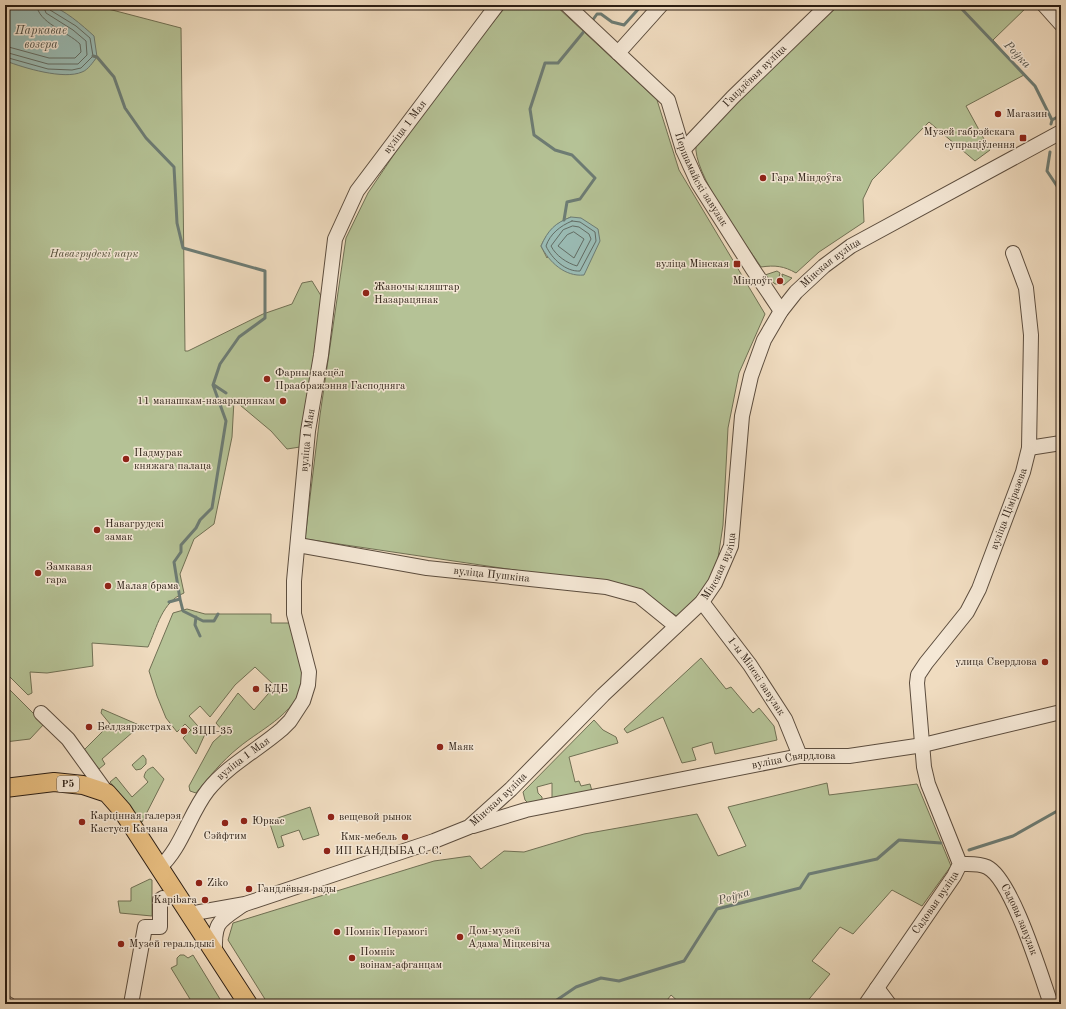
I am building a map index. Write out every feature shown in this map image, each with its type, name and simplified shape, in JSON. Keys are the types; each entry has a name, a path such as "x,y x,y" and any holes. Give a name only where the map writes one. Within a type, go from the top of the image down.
{"main road":[{"name":"Р5","path":"5,788 54,782 83,785 107,793"},
{"path":"107,793 122,810 248,1004"}],"street":[{"name":"вуліца 1 Мая","path":"160,868 168,861 196,806 222,776 282,729 290,721 303,701 308,685 309,672 293,604 308,431 321,355 333,250 339,228 357,191 497,5"},
{"name":"Першамайскі завулак","path":"567,5 668,100 683,150 698,183 752,268 781,310"},
{"path":"618,53 661,5"},
{"name":"Гандлёвая вуліца","path":"683,150 733,97 828,5"},
{"path":"1044,5 1061,24"},
{"name":"Мінская вуліца","path":"189,914 245,904 434,841 469,827 511,789 603,695 702,602 715,583 731,546 742,416 750,376 764,340 781,310 796,292 818,271 851,246 1061,132"},
{"name":"вуліца Ціміразева","path":"923,745 917,683 918,675 967,612 979,589 1023,472 1029,448 1031,335 1026,288 1013,253"},
{"path":"1029,448 1061,443"},
{"name":"вуліца Пушкіна","path":"298,546 427,568 606,588 639,596 676,626"},
{"name":"1-ы Мінскі завулак","path":"702,602 750,665 785,719 800,756"},
{"name":"вуліца Свярдлова","path":"469,827 526,810 800,756 849,756 923,745 1061,712"},
{"path":"41,714 68,739 107,793"},
{"name":"Садовая вуліца","path":"866,1004 954,876 960,864 928,784 924,767 923,745"},
{"path":"511,789 513,802 526,810"},
{"name":"Садовы завулак","path":"960,864 978,864 987,867 994,872 1019,913 1051,1004"},
{"path":"131,1004 144,927 160,927 160,900 163,898"},
{"name":"Мінская вуліца","path":"215,953 216,927 221,921 245,904"},
{"path":"877,988 889,1004"}],"green space":[{"name":"Навагрудскі парк","path":"5,5 93,5 181,28 185,351 188,351 263,314 292,304 302,283 312,281 323,299 300,447 287,449 271,431 234,400 232,437 214,524 194,539 180,574 184,593 170,602 165,609 148,647 92,643 93,666 47,673 30,672 32,693 28,695 5,672"},
{"path":"507,5 555,5 657,100 679,170 765,314 739,373 728,428 723,525 717,565 706,587 678,617 643,593 609,584 305,539 320,415 346,238 368,193 430,101","holes":["571,217 547,258 541,246 550,232 557,225"]},
{"path":"835,5 1029,5 993,40 1024,75 966,106 990,150 975,161 929,122 872,180 863,199 864,222 819,252 796,273 779,267 761,267 710,189 697,157 696,144"},
{"path":"777,271 780,273 779,277 776,279 778,284 775,284 765,275"},
{"path":"782,274 792,278 784,285 781,284 783,281"},
{"path":"187,609 205,614 271,614 271,623 291,623 304,668 302,687 289,708 280,717 232,753 196,793 190,791 189,786 213,742 224,732 216,723 238,693 254,710 275,686 255,667 235,685 210,717 200,706 189,716 205,734 196,754 183,738 191,730 185,724 177,732 166,718 149,671 173,613"},
{"path":"701,658 726,689 731,687 753,713 759,708 774,726 777,740 715,754 712,742 692,748 696,760 682,763 663,717 627,733 624,729"},
{"path":"5,685 44,724 30,739 5,742"},
{"path":"102,709 139,725 142,724 102,759 105,764 99,769 84,750 110,724 101,713"},
{"path":"594,720 603,730 616,737 618,743 569,757 575,782 579,781 581,786 590,784 592,791 552,798 552,783 537,787 538,793 542,797 542,801 528,803 525,800 523,792"},
{"path":"143,755 146,759 146,764 141,769 136,770 132,765"},
{"path":"153,767 164,779 142,822 110,782 116,777 132,797 148,782 144,775 147,770"},
{"path":"827,783 829,795 917,784 951,866 922,906 892,890 853,934 840,927 812,961 830,974 805,1004 681,1004 671,995 664,1004 268,1004 228,940 233,923 434,861 470,856 481,869 504,851 524,852 584,834 697,814 718,856 746,846 728,807"},
{"path":"310,807 319,835 303,840 299,830 281,836 284,846 278,848 269,821"},
{"path":"150,879 152,880 152,916 120,913 118,901 131,901 131,888"},
{"path":"180,955 184,955 188,958 193,955 223,1004 193,1004 171,968 177,965 177,958"}],"water":[{"name":"Паркавае возера","path":"43,4 60,10 94,36 97,57 84,71 65,75 33,70 6,61 5,5"},
{"path":"571,217 581,218 598,229 600,241 584,275 570,274 558,267 548,258 541,246 546,236 556,225"}],"waterway":[{"path":"592,21 597,14 601,14 612,22 624,25 642,5"},
{"name":"Роўка","path":"958,5 1035,86 1052,120 1051,124"},
{"path":"564,220 567,202 580,199 595,178 572,155 555,150 534,135 530,109 545,63 558,63 586,29"},
{"path":"93,56 97,57 114,77 125,108 146,138 174,167 177,223 183,248 265,271 265,318 239,337 220,364 213,385 226,421 212,508 200,520 196,528 181,545 181,552 174,562 180,599 169,602"},
{"path":"1052,120 1061,115"},
{"name":"Роўка","path":"1050,152 1047,171 1061,192"},
{"path":"214,385 226,393"},
{"path":"180,599 183,611 203,621 214,621 218,614"},
{"path":"196,617 195,625 200,636"},
{"name":"Роўка","path":"969,850 1013,836 1059,810 1061,807"},
{"name":"Роўка","path":"551,1004 576,987 601,978 619,981 684,961 717,909 800,888 809,874 877,859 899,840 941,843"}],"place":[{"name":"Магазин","path":"998,114"},
{"name":"Музей габрэйскага супраціўлення","path":"1023,138"},
{"name":"Гара Міндоўга","path":"763,178"},
{"name":"вуліца Мінская","path":"737,264"},
{"name":"Міндоўг","path":"780,281"},
{"name":"Жаночы кляштар Назарацянак","path":"366,293"},
{"name":"Фарны касцёл Праабражэння Гасподняга","path":"267,379"},
{"name":"11 манашкам-назарыцянкам","path":"283,401"},
{"name":"Падмурак княжага палаца","path":"126,459"},
{"name":"Навагрудскі замак","path":"97,530"},
{"name":"Замкавая гара","path":"38,573"},
{"name":"Малая брама","path":"108,586"},
{"name":"улица Свердлова","path":"1045,662"},
{"name":"КДБ","path":"256,689"},
{"name":"Белдзяржстрах","path":"89,727"},
{"name":"3ЦП-35","path":"184,731"},
{"name":"Маяк","path":"440,747"},
{"name":"вещевой рынок","path":"331,817"},
{"name":"Юркас","path":"244,821"},
{"name":"Карцінная галерэя Кастуся Качана","path":"82,822"},
{"name":"Сэйфтим","path":"225,823"},
{"name":"Кмк-мебель","path":"405,837"},
{"name":"ИП КАНДЫБА С. С.","path":"327,851"},
{"name":"Ziko","path":"199,883"},
{"name":"Гандлёвыя рады","path":"249,889"},
{"name":"Kapibara","path":"205,900"},
{"name":"Помнік Перамогі","path":"337,932"},
{"name":"Дом-музей Адама Міцкевіча","path":"460,937"},
{"name":"Музей геральдыкі","path":"121,944"},
{"name":"Помнік воінам-афганцам","path":"352,958"}]}
